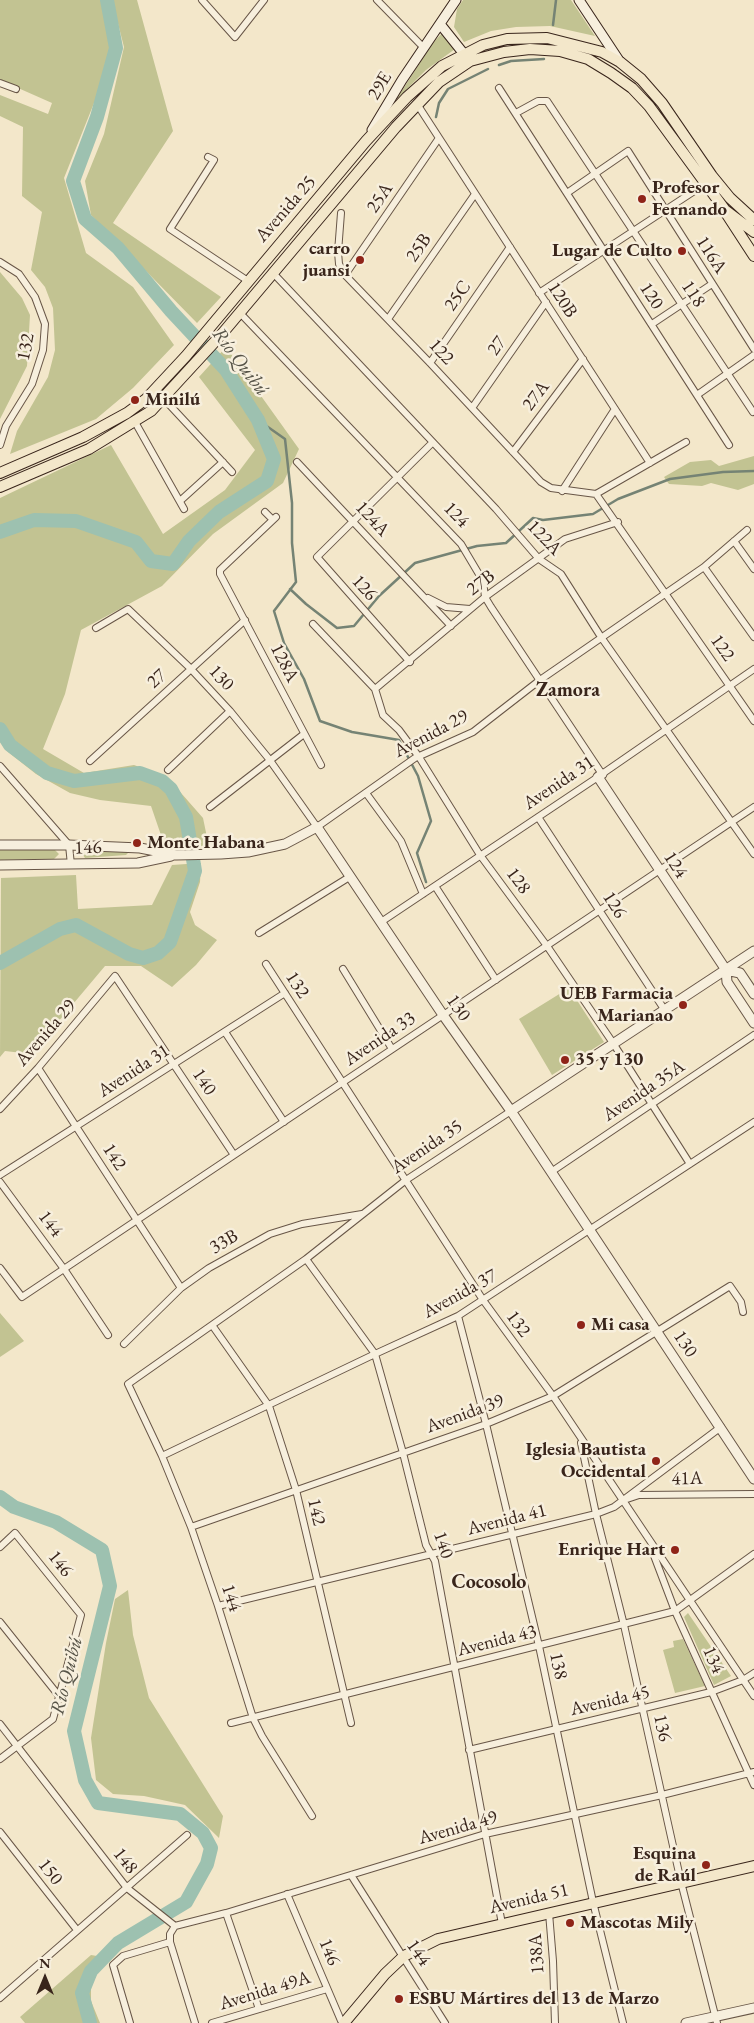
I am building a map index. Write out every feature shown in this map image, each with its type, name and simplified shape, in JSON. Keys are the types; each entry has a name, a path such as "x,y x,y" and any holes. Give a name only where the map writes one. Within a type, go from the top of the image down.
{"main road":[{"name":"Avenida 25","path":"0,487 89,449 135,422 164,399 240,313 417,104 439,82 482,45 507,39 547,38 602,52 620,62 641,79 662,103 712,176 753,222"},
{"path":"467,57 530,49 560,51 588,59 632,88 649,106 749,243 754,256"},
{"name":"Avenida 25","path":"0,473 83,437 126,413 146,399 186,356 366,142 442,66 467,57"},
{"path":"725,210 754,232"},
{"name":"Avenida 51","path":"343,2023 385,1974 404,1956 438,1939 754,1866"}],"street":[{"path":"202,0 235,37 264,0"},
{"path":"377,0 424,48"},
{"name":"29E","path":"366,142 402,80 456,0"},
{"path":"580,0 620,62"},
{"path":"440,24 467,57"},
{"path":"0,83 16,89"},
{"name":"120","path":"500,88 729,445"},
{"name":"118","path":"516,113 538,101 547,101 593,174 753,412"},
{"name":"120B","path":"417,104 650,463"},
{"name":"25A","path":"345,275 439,138"},
{"name":"116A","path":"593,174 628,151 754,349"},
{"path":"208,157 214,160 193,187 170,229 248,281"},
{"path":"567,193 593,174"},
{"path":"540,293 705,184"},
{"name":"25B","path":"388,319 475,194"},
{"name":"122","path":"341,213 338,252 339,264 345,275 430,362 541,482 550,488 562,491 596,494 602,500 754,721"},
{"name":"25C","path":"430,362 510,248"},
{"name":"132","path":"0,262 19,274 35,297 45,324 43,350 32,384 6,426 0,445"},
{"name":"122A","path":"273,273 521,535 539,559 561,574 601,637 754,854"},
{"path":"652,324 712,284"},
{"name":"27","path":"472,408 546,302"},
{"name":"124","path":"240,313 462,544 483,581 486,597 726,970"},
{"path":"697,395 727,372 754,355"},
{"name":"27A","path":"513,452 583,359"},
{"path":"164,399 232,472"},
{"path":"562,491 615,409"},
{"path":"135,422 184,509"},
{"path":"596,494 686,442"},
{"path":"353,521 432,443"},
{"path":"180,501 223,462"},
{"name":"124A","path":"297,462 451,626"},
{"name":"128A","path":"265,512 274,519 220,570 220,574 321,765"},
{"name":"126","path":"353,521 317,557 410,662"},
{"name":"27B","path":"374,689 410,662 486,597 565,540 618,522"},
{"name":"Avenida 29","path":"209,854 248,852 285,844 317,827 408,763 473,732 540,680 704,567 746,530"},
{"path":"734,541 754,570"},
{"path":"704,567 754,637"},
{"name":"124A","path":"424,597 446,608 472,609"},
{"name":"130","path":"96,628 128,609 190,668 230,710 269,760 351,876 443,1015 511,1111 589,1232 721,1427 754,1480"},
{"name":"27","path":"90,761 190,668 245,620"},
{"name":"128","path":"313,624 374,689 383,715 399,730 480,856 547,946 613,1043 690,1164"},
{"name":"Avenida 31","path":"381,922 754,669"},
{"path":"168,770 230,710"},
{"path":"210,807 304,734"},
{"path":"0,766 69,845 71,865"},
{"path":"366,792 401,841 423,894"},
{"name":"Avenida 33","path":"0,1268 22,1297 754,807"},
{"name":"126","path":"538,817 664,1009"},
{"name":"146","path":"0,845 140,848 176,855"},
{"name":"146","path":"0,865 138,863 176,855 209,854"},
{"path":"259,933 351,876"},
{"path":"435,886 496,980"},
{"name":"Avenida 35","path":"128,1384 306,1259 406,1180 754,951"},
{"name":"132","path":"266,964 483,1300 581,1438 621,1501 754,1696"},
{"path":"343,969 392,1049"},
{"path":"754,994 740,973 726,970 727,982 754,1023"},
{"name":"Avenida 29","path":"0,1109 38,1068 115,976"},
{"name":"140","path":"115,976 234,1155"},
{"name":"Avenida 31","path":"0,1175 285,993"},
{"path":"225,1032 284,1122"},
{"name":"Avenida 35A","path":"550,1172 754,1035"},
{"name":"142","path":"38,1068 181,1288"},
{"name":"Avenida 37","path":"162,1456 374,1354 458,1316 589,1232 754,1122"},
{"name":"144","path":"0,1182 64,1269 108,1335"},
{"name":"33B","path":"124,1344 181,1288 209,1268 270,1234 311,1222 364,1214"},
{"name":"140","path":"306,1259 374,1354 403,1453 426,1545 434,1562 502,1924"},
{"name":"Avenida 39","path":"190,1527 486,1424 552,1396 730,1286 741,1302 743,1312"},
{"name":"138","path":"458,1316 512,1534 576,1814 593,1902 623,2023"},
{"name":"142","path":"212,1325 269,1406 296,1490 351,1723"},
{"name":"144","path":"128,1384 162,1456 190,1527 218,1606 253,1718 262,1736 312,1816"},
{"name":"Avenida 41","path":"218,1606 596,1514 614,1508 721,1427"},
{"name":"136","path":"581,1438 596,1514 624,1625 681,1882 716,2020"},
{"name":"41A","path":"621,1501 639,1495 754,1494"},
{"name":"146","path":"0,1547 14,1533 80,1615 60,1696"},
{"name":"134","path":"650,1544 675,1611 711,1692 752,1773 754,1785"},
{"name":"Avenida 43","path":"231,1723 675,1611 754,1554"},
{"path":"0,1622 60,1696 53,1720 0,1759"},
{"name":"Avenida 45","path":"469,1750 711,1692 743,1680 754,1673"},
{"name":"148","path":"0,1724 127,1888 175,1926"},
{"name":"Avenida 49","path":"175,1926 226,1913 485,1834 752,1773"},
{"name":"150","path":"0,1832 77,1930"},
{"path":"0,1998 186,1835"},
{"name":"144","path":"351,1875 445,2023"},
{"name":"146","path":"287,1894 343,2023"},
{"path":"226,1913 259,2009"},
{"name":"138A","path":"549,1913 555,2023"},
{"path":"175,1926 170,1934 170,1942 195,2023"},
{"path":"130,2023 113,1965 123,1956 170,1942"},
{"name":"Avenida 49A","path":"212,2023 327,1989"},
{"path":"686,2023 716,2020 754,2008"}],"green space":[{"path":"0,0 107,0 116,48 64,178 86,253 133,287 174,345 133,388 96,419 10,454 17,431 48,377 55,350 53,308 45,287 31,270 42,212 22,196 23,127 0,116 0,95 48,114 52,103 0,80"},
{"path":"112,0 137,0 173,131 113,223 221,297 197,323 91,215 85,181 104,134 124,47"},
{"path":"463,0 571,0 595,36 550,26 516,27 491,31 464,42 454,27 457,9"},
{"path":"443,32 455,49 426,70 396,100 432,44"},
{"path":"0,272 22,298 30,315 27,366 0,419"},
{"path":"226,347 299,449 283,483 213,534 162,586 81,630 65,694 43,749 84,773 134,765 167,777 203,818 209,847 163,841 151,806 100,800 70,793 36,774 8,752 0,742 0,498 111,445 163,534 225,490 255,450 199,377"},
{"path":"754,456 754,484 738,490 711,483 702,486 669,484 664,477 690,462 711,460 719,466"},
{"path":"54,849 59,854 54,859 0,860 0,850"},
{"path":"84,849 130,851 126,855 85,858 81,852"},
{"path":"201,863 200,882 190,912 195,925 217,940 196,965 172,987 141,966 105,966 31,1054 5,1051 0,1057 1,878 76,875 78,909 152,905 172,865"},
{"path":"569,988 604,1042 552,1075 519,1019"},
{"path":"0,1313 24,1341 0,1357"},
{"path":"128,1590 133,1635 149,1698 223,1816 219,1838 185,1805 144,1796 113,1794 96,1780 91,1738 106,1643 115,1599"},
{"path":"688,1613 731,1676 714,1685 684,1617"},
{"path":"683,1639 705,1686 675,1693 663,1650 674,1647 673,1641"},
{"path":"91,1955 109,1958 101,1966 91,1986 91,2001 100,2023 25,2023 20,2017"}],"waterway":[{"name":"Río Quibú","path":"0,532 34,520 76,521 136,542 151,561 173,564 189,541 219,512 267,481 274,459 258,420 226,370 171,311 118,248 85,219 73,181 97,117 116,48 107,0"},
{"path":"553,25 556,0"},
{"path":"499,65 511,61 544,59"},
{"path":"436,117 439,103 448,89 488,69"},
{"path":"258,420 285,439 292,503 292,543 296,582 274,611 284,643 304,679 320,721 352,732 399,740 418,776 431,821 417,853 426,882"},
{"path":"290,589 337,628 354,626 379,596 415,563 477,546 506,543 533,518 543,520 593,514 618,499 670,479 723,472 754,471"},
{"name":"Río Quibú","path":"0,729 10,745 47,773 74,781 140,773 162,781 171,789 186,817 195,871 170,942 158,953 143,958 129,954 76,925 60,929 0,963"},
{"name":"Río Quibú","path":"0,1497 14,1507 56,1522 102,1550 110,1586 74,1731 85,1780 98,1803 180,1814 203,1833 211,1848 207,1864 186,1902 118,1943 91,1971 82,1993 90,2023"}],"place":[{"name":"Profesor Fernando","path":"642,199"},
{"name":"Lugar de Culto","path":"682,251"},
{"name":"carro juansi","path":"360,260"},
{"name":"Minilú","path":"135,400"},
{"name":"Monte Habana","path":"137,843"},
{"name":"UEB Farmacia Marianao","path":"683,1005"},
{"name":"35 y 130","path":"565,1060"},
{"name":"Mi casa","path":"581,1325"},
{"name":"Iglesia Bautista Occidental","path":"656,1461"},
{"name":"Enrique Hart","path":"675,1550"},
{"name":"Esquina de Raúl","path":"706,1865"},
{"name":"Mascotas Mily","path":"570,1923"},
{"name":"ESBU Mártires del 13 de Marzo","path":"399,1999"}],"district":[{"name":"Zamora","path":"568,691"},
{"name":"Cocosolo","path":"489,1583"}]}
